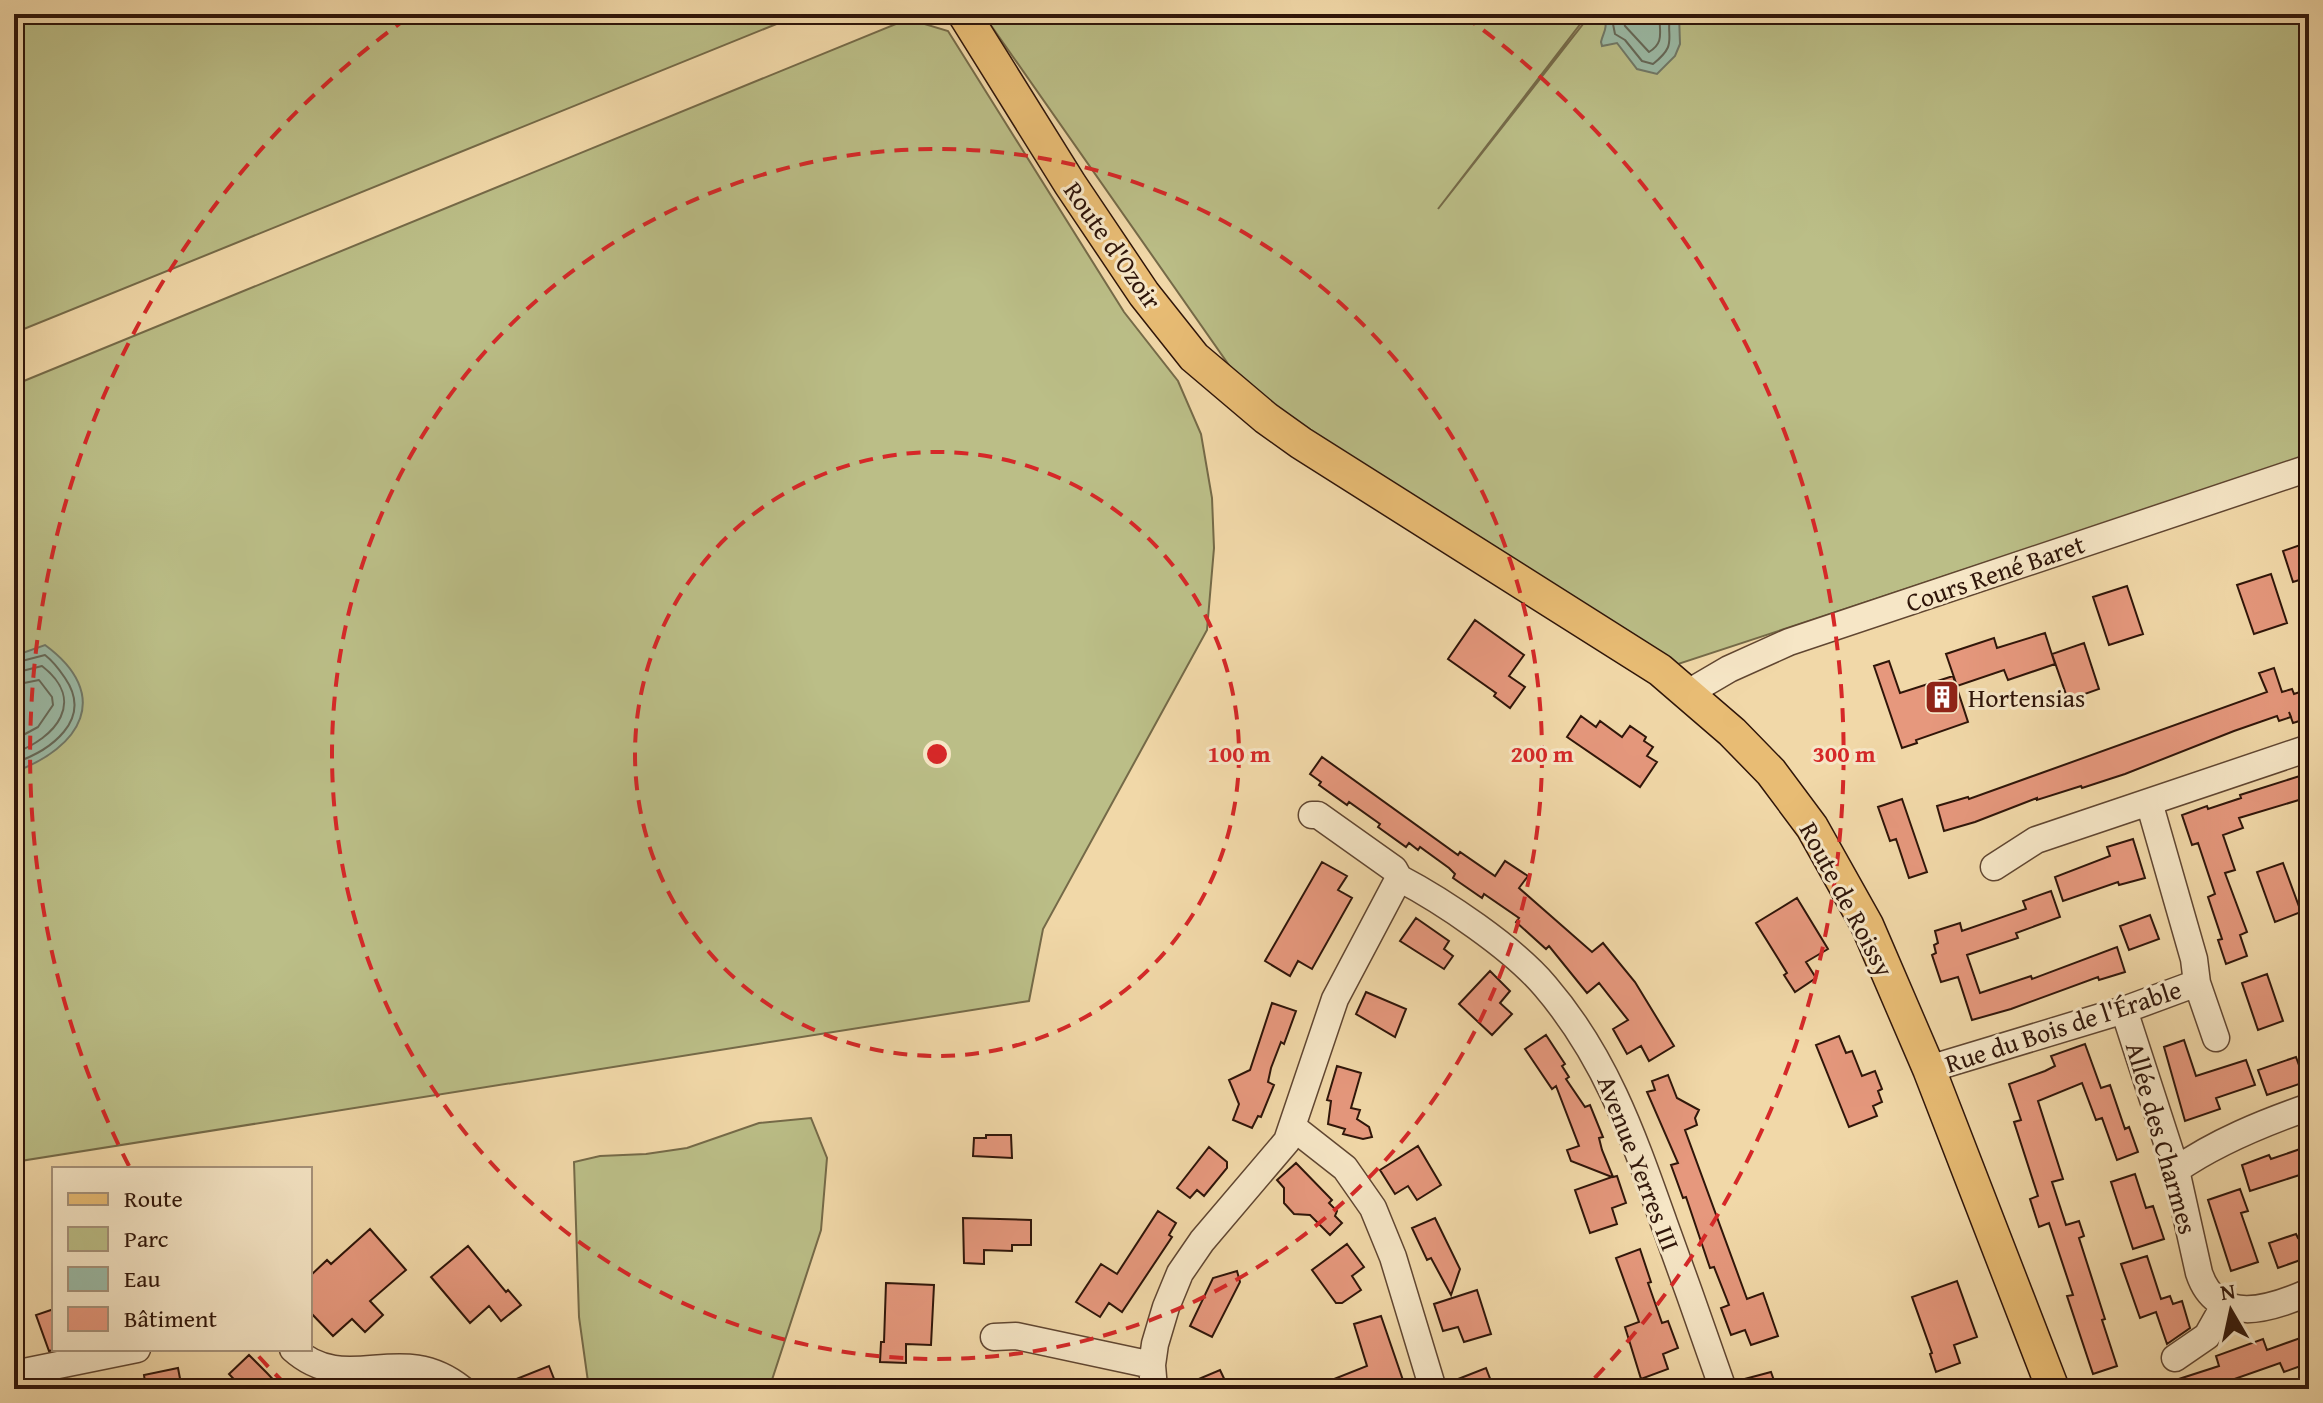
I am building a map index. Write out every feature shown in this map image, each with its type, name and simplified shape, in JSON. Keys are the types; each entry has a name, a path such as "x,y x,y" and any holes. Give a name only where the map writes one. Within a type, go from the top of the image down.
{"main road":[{"name":"Route d'Ozoir","path":"964,14 1070,184 1144,294 1194,357 1266,418 1301,443"},
{"name":"Route de Roissy","path":"1301,443 1660,670 1732,732 1771,772 1812,827 1867,925 1929,1069 2053,1389"}],"street":[{"name":"Cours René Baret","path":"1688,693 1729,669 1789,642 2309,468"},
{"path":"1994,867 2036,840 2309,748"},
{"name":"Rue du Bois de l'Érable","path":"2149,802 2194,959 2197,983 2216,1038"},
{"name":"Avenue Yerres III","path":"1312,815 1318,815 1394,869 1399,878 1434,898 1529,970 1581,1032 1628,1121 1723,1389"},
{"path":"994,1337 1016,1336 1153,1377 1155,1344 1180,1273 1202,1241 1287,1141 1294,1128 1306,1080 1335,999 1399,878"},
{"name":"Rue du Bois de l'Érable","path":"1929,1069 2124,1010 2197,983"},
{"name":"Allée des Charmes","path":"2124,1010 2176,1170 2201,1280 2224,1306"},
{"path":"2176,1170 2238,1136 2309,1107"},
{"path":"1294,1128 1345,1168 1373,1208 1393,1257 1433,1389"},
{"path":"2175,1358 2207,1336 2224,1306 2268,1308 2309,1292"},
{"path":"14,1374 127,1351"},
{"path":"296,1351 313,1364 332,1370 399,1365 414,1367 440,1375 462,1389"}],"green space":[{"path":"14,14 801,14 14,333"},
{"path":"983,14 1588,14 1438,209 1591,14 2309,14 2309,456 1660,670 1266,418"},
{"path":"908,19 948,31 1124,312 1178,381 1201,434 1212,498 1214,548 1207,630 1043,929 1029,1001 14,1162 14,385"},
{"path":"811,1118 827,1158 821,1230 769,1389 589,1389 579,1317 574,1162 600,1156 687,1148 759,1123"}],"water":[{"path":"1598,14 1679,14 1680,44 1675,56 1657,74 1637,69 1617,43 1602,46 1606,24 1603,16"},
{"path":"45,645 66,664 78,683 83,701 80,718 57,749 14,772 14,656"}],"building":[{"path":"2309,542 2309,577 2293,582 2283,551"},
{"path":"2271,574 2287,623 2254,634 2237,585"},
{"path":"2127,586 2143,634 2109,645 2093,597"},
{"path":"1475,620 1524,655 1509,676 1525,687 1510,708 1494,696 1496,693 1448,659"},
{"path":"2045,633 2055,664 2008,680 2004,670 1957,686 1946,654 1994,638 1997,648"},
{"path":"2084,643 2099,689 2068,700 2052,654"},
{"path":"1889,661 1900,693 1953,676 1968,722 1902,748 1874,666"},
{"path":"2274,668 2282,692 2292,689 2294,694 2309,689 2309,718 2293,723 2291,717 2279,721 2277,716 2125,774 2037,798 1944,831 1937,806 1969,799 2267,692 2259,673"},
{"path":"1581,716 1596,727 1600,721 1622,737 1630,726 1646,737 1644,741 1653,747 1647,756 1657,762 1640,787 1567,737"},
{"path":"1322,757 1458,855 1460,852 1495,876 1505,861 1528,876 1519,888 1592,952 1603,943 1635,982 1674,1046 1649,1061 1641,1046 1627,1054 1613,1029 1628,1020 1599,983 1587,993 1549,946 1546,949 1516,922 1519,918 1453,878 1455,874 1449,868 1420,847 1418,850 1409,843 1406,847 1378,827 1380,824 1319,785 1321,782 1310,774"},
{"path":"2309,773 2309,797 2239,818 2243,828 2223,835 2235,870 2225,873 2247,932 2240,935 2247,956 2226,964 2218,940 2222,939 2208,897 2215,894 2198,843 2192,845 2182,815 2207,806 2208,809 2241,798 2240,795"},
{"path":"1902,799 1927,872 1909,878 1896,839 1890,841 1878,807"},
{"path":"2133,839 2145,878 2119,885 2118,882 2063,901 2055,877 2110,856 2107,847"},
{"path":"1322,862 1347,876 1338,890 1352,898 1312,969 1298,961 1290,976 1265,961"},
{"path":"2283,863 2301,912 2275,922 2257,872"},
{"path":"2051,891 2060,917 2016,933 2018,938 1967,955 1980,993 2031,976 2032,979 2117,947 2125,972 2099,980 2098,977 1972,1020 1958,977 1941,982 1932,955 1936,953 1934,945 1938,943 1935,931 1960,923 1962,931 2026,909 2023,901"},
{"path":"1797,898 1828,949 1806,962 1816,978 1795,992 1756,923"},
{"path":"2150,915 2159,939 2129,950 2120,926"},
{"path":"1416,918 1449,941 1444,949 1453,956 1444,969 1400,941"},
{"path":"1490,971 1510,991 1500,1003 1512,1014 1492,1035 1459,1004"},
{"path":"2267,974 2283,1021 2258,1030 2242,983"},
{"path":"1366,992 1406,1009 1395,1037 1356,1014"},
{"path":"1272,1003 1296,1011 1271,1068 1268,1082 1274,1085 1261,1117 1258,1116 1252,1128 1233,1120 1239,1104 1229,1080 1250,1070"},
{"path":"1546,1035 1565,1064 1562,1066 1569,1077 1566,1079 1585,1107 1590,1105 1603,1137 1599,1138 1602,1150 1613,1177 1617,1176 1626,1203 1612,1208 1617,1224 1590,1233 1575,1190 1612,1177 1571,1161 1567,1150 1579,1146 1556,1086 1552,1089 1525,1049"},
{"path":"1839,1036 1846,1053 1852,1051 1862,1076 1875,1071 1882,1089 1878,1091 1882,1102 1873,1106 1877,1116 1849,1127 1816,1045"},
{"path":"2184,1040 2196,1076 2246,1060 2255,1085 2216,1098 2220,1109 2185,1121 2164,1047"},
{"path":"2085,1044 2101,1088 2110,1085 2125,1129 2129,1127 2138,1152 2117,1160 2102,1118 2096,1120 2082,1083 2038,1101 2063,1179 2052,1182 2066,1225 2079,1221 2084,1236 2079,1238 2117,1366 2093,1374 2067,1296 2073,1295 2049,1223 2039,1227 2030,1199 2038,1196 2014,1122 2021,1120 2009,1084 2055,1066 2051,1056"},
{"path":"2296,1057 2305,1082 2267,1095 2258,1070"},
{"path":"1337,1066 1361,1073 1351,1108 1360,1110 1357,1119 1369,1127 1372,1137 1363,1139 1343,1134 1345,1129 1328,1124 1331,1101 1327,1100"},
{"path":"1668,1075 1677,1098 1699,1110 1695,1118 1697,1125 1685,1130 1747,1299 1763,1293 1778,1336 1751,1345 1745,1330 1731,1335 1721,1308 1729,1305 1714,1267 1710,1268 1686,1197 1683,1198 1671,1165 1678,1163 1647,1092 1655,1090 1652,1081"},
{"path":"986,1135 1011,1135 1012,1158 973,1156 974,1138 986,1138"},
{"path":"1418,1146 1441,1185 1417,1200 1408,1186 1395,1194 1380,1170"},
{"path":"2309,1146 2309,1172 2250,1191 2242,1165"},
{"path":"1209,1147 1227,1162 1227,1168 1204,1196 1197,1190 1190,1198 1177,1188"},
{"path":"1296,1163 1332,1200 1329,1203 1342,1223 1330,1235 1310,1215 1294,1214 1284,1203 1284,1188 1277,1180"},
{"path":"2135,1174 2146,1208 2153,1206 2164,1239 2133,1249 2111,1182"},
{"path":"2240,1189 2248,1211 2241,1213 2258,1262 2231,1271 2208,1200"},
{"path":"1158,1211 1176,1223 1169,1235 1172,1237 1122,1312 1109,1303 1100,1317 1076,1302 1101,1264 1117,1274"},
{"path":"963,1218 1031,1220 1031,1245 1012,1245 1012,1251 984,1250 984,1264 964,1263"},
{"path":"1435,1218 1460,1269 1451,1295 1431,1258 1427,1260 1412,1228"},
{"path":"370,1229 406,1270 370,1301 383,1315 365,1332 352,1319 333,1336 312,1314 312,1274 327,1260 331,1264"},
{"path":"2296,1234 2298,1238 2309,1234 2309,1257 2278,1268 2269,1243"},
{"path":"1347,1244 1364,1267 1352,1276 1361,1290 1342,1303 1336,1303 1312,1270"},
{"path":"468,1246 506,1292 508,1290 521,1305 501,1321 489,1306 470,1323 431,1277"},
{"path":"1640,1249 1662,1323 1668,1321 1678,1348 1663,1354 1668,1369 1641,1379 1625,1327 1639,1322 1616,1258"},
{"path":"2147,1256 2161,1299 2170,1296 2173,1304 2182,1301 2190,1328 2167,1344 2156,1312 2140,1318 2121,1264"},
{"path":"1237,1271 1240,1282 1212,1337 1190,1326 1213,1278"},
{"path":"1957,1281 1977,1337 1954,1345 1960,1363 1936,1372 1912,1297"},
{"path":"886,1283 934,1285 931,1345 906,1344 906,1363 880,1362 881,1342 884,1342"},
{"path":"1477,1290 1491,1334 1464,1342 1458,1327 1443,1331 1434,1304"},
{"path":"52,1310 52,1350 49,1351 36,1315"},
{"path":"1381,1316 1406,1389 1309,1389 1367,1366 1354,1324"},
{"path":"2303,1337 2309,1363 2284,1372 2280,1363 2206,1389 2157,1389 2157,1386 2219,1366 2216,1356 2263,1339 2267,1350"},
{"path":"249,1355 282,1389 243,1389 229,1374"},
{"path":"549,1366 558,1389 494,1389 494,1388"},
{"path":"178,1368 182,1389 146,1389 144,1375"},
{"path":"1486,1368 1494,1389 1449,1389 1448,1383"},
{"path":"1220,1370 1229,1389 1175,1389"},
{"path":"1771,1372 1777,1389 1739,1389 1737,1381"}],"place":[{"name":"Hortensias","path":"1942,697"}]}
